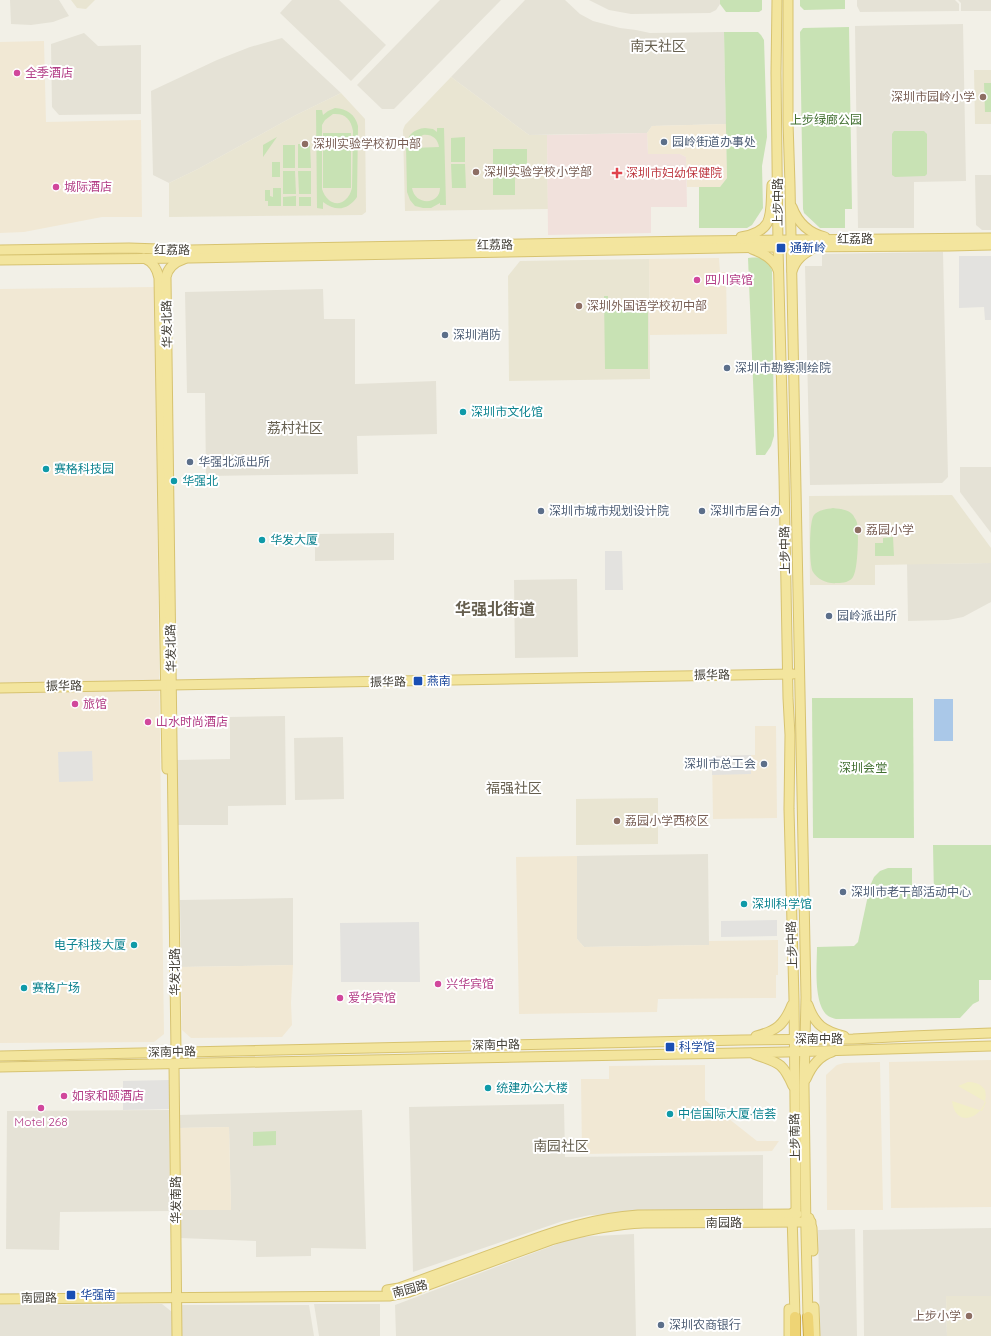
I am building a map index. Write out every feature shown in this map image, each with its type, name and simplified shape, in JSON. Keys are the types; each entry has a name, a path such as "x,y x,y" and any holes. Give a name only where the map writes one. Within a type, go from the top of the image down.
{"highway":[{"path":"795,1317 795,1336"},
{"path":"808,1317 809,1336"}],"main road":[{"name":"上步中路","path":"777,0 776,73 778,243 790,735 789,809 794,1051"},
{"name":"上步中路","path":"788,0 788,122 806,997 805,1051"},
{"path":"718,240 748,236 759,231 766,225 771,217 772,185 778,164"},
{"path":"790,200 796,215 805,228 816,234 834,239"},
{"name":"红荔路","path":"0,250 129,248 190,250 718,240 790,243 834,239 991,238"},
{"name":"红荔路","path":"0,260 747,248 778,243"},
{"name":"红荔路","path":"790,243 828,247 991,245"},
{"path":"791,273 794,263 807,251 815,248 828,247"},
{"path":"747,248 758,251 768,257 775,264 779,273"},
{"name":"华发北路","path":"142,258 148,260 154,265 158,271 159,278 169,685"},
{"name":"华发北路","path":"173,1052 166,277 168,270 173,264 190,258"},
{"name":"振华路","path":"0,688 414,682 592,677 800,674"},
{"path":"806,997 813,1017 822,1027 836,1034 853,1039"},
{"path":"742,1040 765,1034 777,1028 788,1015 794,1000"},
{"name":"深南中路","path":"0,1056 742,1040 853,1039 991,1033"},
{"name":"深南中路","path":"0,1067 991,1046"},
{"path":"804,1086 810,1071 819,1059 829,1052 841,1050"},
{"name":"上步南路","path":"790,1336 788,1238 792,1218 796,1210 794,1051"},
{"name":"上步南路","path":"805,1051 804,1086 808,1317"},
{"path":"747,1052 772,1060 780,1065 785,1070 794,1089"},
{"name":"华发南路","path":"174,1064 177,1336"},
{"name":"南园路","path":"0,1299 389,1290 404,1286 558,1230 622,1216 792,1218 807,1220"},
{"name":"上步南路","path":"792,1218 795,1317"},
{"name":"上步南路","path":"807,1220 812,1233 815,1336"},
{"name":"南园路","path":"0,1293 177,1294"}],"shaded area":[{"path":"10,0 59,0 69,16 53,22 31,25 11,24"},
{"path":"71,0 95,0 86,9 77,8"},
{"path":"292,0 339,0 386,45 351,81 280,13"},
{"path":"440,0 501,0 394,109 382,109 357,85"},
{"path":"525,0 565,0 580,14 593,21 620,28 650,33 724,32 726,124 652,126 647,133 529,135 451,77"},
{"path":"589,0 720,0 720,4 716,10 710,13 631,14 609,10"},
{"path":"857,0 955,0 959,4 959,11 860,12 857,6"},
{"path":"958,0 991,0 991,11 961,11 961,3"},
{"path":"963,24 966,181 914,182 914,228 858,228 855,26"},
{"path":"84,33 98,46 141,45 141,114 59,115 52,107 51,44"},
{"path":"282,38 341,93 296,115 198,169 169,183 153,175 151,91 217,60 250,47"},
{"path":"44,41 46,122 141,120 142,217 102,217 24,232 0,233 0,42"},
{"name":"深圳市园岭小学","path":"974,70 991,70 991,124 975,124"},
{"name":"深圳实验学校小学部","path":"451,77 529,135 547,135 548,209 405,211 403,130 405,125"},
{"name":"深圳实验学校初中部","path":"341,93 365,119 366,212 362,215 169,217 169,183 198,169 296,115"},
{"path":"726,124 727,178 720,187 687,187 686,157 680,154 648,154 647,133 652,126"},
{"name":"深圳市妇幼保健院","path":"647,133 648,154 680,154 686,157 687,207 651,207 651,233 548,235 547,135"},
{"path":"975,175 991,175 991,230 982,230 976,225"},
{"path":"943,252 948,477 942,483 810,485 805,266 822,266 822,254"},
{"path":"959,256 991,256 991,320 985,320 984,307 959,308"},
{"path":"719,258 720,272 726,272 727,334 650,335 649,259"},
{"name":"深圳外国语学校初中部","path":"649,259 650,379 509,381 508,276 520,261"},
{"path":"154,287 164,1034 154,1042 0,1043 0,289"},
{"path":"323,289 324,319 355,319 355,384 436,381 437,434 357,436 358,474 206,476 205,393 187,393 185,292"},
{"path":"960,467 991,467 991,533 960,492"},
{"name":"荔园小学","path":"952,495 991,548 991,563 875,565 875,585 810,585 809,496"},
{"path":"394,533 394,560 315,561 315,534"},
{"path":"605,551 622,551 623,590 605,590"},
{"path":"991,563 991,602 963,617 948,620 908,621 907,564"},
{"path":"577,579 578,657 515,658 514,580"},
{"path":"285,716 286,805 228,806 228,825 178,825 177,760 230,759 230,717"},
{"path":"755,726 776,726 777,818 713,819 712,756 755,755"},
{"path":"343,737 344,799 295,800 294,738"},
{"path":"92,751 93,781 59,782 58,752"},
{"path":"751,755 751,774 712,775 712,756"},
{"name":"荔园小学西校区","path":"658,798 658,844 576,845 576,799"},
{"path":"708,854 709,945 584,947 577,939 577,856"},
{"path":"577,856 577,939 584,947 709,945 709,941 778,940 778,975 776,975 776,998 658,999 657,1012 519,1014 516,857"},
{"path":"293,898 293,965 181,967 180,900"},
{"path":"777,920 777,936 721,937 721,921"},
{"path":"419,922 420,982 341,982 340,923"},
{"path":"293,965 291,1003 292,1025 282,1037 191,1038 182,1030 181,967"},
{"path":"991,1060 991,1207 891,1208 889,1062"},
{"path":"880,1062 883,1210 827,1210 826,1075 837,1065 844,1063"},
{"path":"705,1065 705,1100 757,1141 779,1141 772,1151 582,1154 581,1079 609,1079 609,1066"},
{"path":"169,1080 169,1109 123,1110 123,1081"},
{"path":"564,1104 565,1157 763,1155 763,1210 590,1215 563,1221 413,1272 409,1107"},
{"path":"169,1110 170,1211 60,1212 59,1250 6,1249 7,1111"},
{"path":"362,1110 366,1249 311,1248 311,1256 256,1257 256,1241 180,1238 179,1210 231,1209 229,1127 178,1128 178,1115"},
{"path":"229,1127 231,1210 179,1210 178,1128"},
{"path":"991,1228 991,1296 946,1296 947,1336 864,1336 863,1230"},
{"path":"855,1229 857,1336 820,1336 818,1230"},
{"path":"634,1234 636,1336 396,1336 395,1305 576,1237"},
{"name":"上步小学","path":"946,1296 991,1296 991,1336 947,1336"},
{"path":"162,1304 177,1316 177,1336 0,1336 0,1305"},
{"path":"314,1304 380,1304 380,1336 319,1336"},
{"path":"180,1305 309,1305 314,1336 181,1336"}],"green space":[{"path":"720,0 762,0 762,10 759,12 726,12 720,4"},
{"path":"800,0 845,0 845,9 804,10 800,6"},
{"name":"上步绿廊公园","path":"849,27 852,209 845,209 845,228 820,228 804,213 803,209 800,32 803,28"},
{"path":"724,32 758,32 764,40 767,137 762,166 763,208 752,225 747,228 699,228 699,187 720,187 727,178"},
{"path":"984,83 991,83 991,112 985,112"},
{"path":"335,108 347,111 353,115 357,122 357,197 350,205 342,208 333,207 323,202 323,209 317,208 316,110 322,110 323,115","holes":["333,114 344,116 349,120 353,131 352,188 350,195 342,202 337,203 329,200 322,189 322,125 325,120"]},
{"path":"437,128 444,128 446,205 440,205 440,203 431,208 415,206 410,200 407,192 406,146 412,133 421,129 433,129 437,132","holes":["423,135 429,135 434,138 439,147 412,148 414,140","412,188 440,188 439,194 436,198 427,201 418,198 414,194"]},
{"path":"894,131 924,131 927,134 927,174 925,176 895,177 892,175 892,134"},
{"path":"323,133 351,133 351,188 323,188"},
{"path":"277,137 263,157 263,145"},
{"path":"465,137 465,162 451,162 451,138"},
{"path":"298,144 310,144 311,168 298,168"},
{"path":"283,145 295,145 295,168 283,168"},
{"path":"493,149 527,149 527,165 493,165"},
{"path":"272,162 280,162 280,177 272,177"},
{"path":"451,164 465,164 466,188 452,188"},
{"path":"283,171 295,171 296,194 283,194"},
{"path":"298,171 311,171 311,194 299,194"},
{"path":"493,174 515,174 515,195 493,195"},
{"path":"273,188 281,188 281,206 268,206 268,201 265,201 265,190 270,190 270,196 273,197"},
{"path":"296,196 296,206 283,206 283,197"},
{"path":"299,197 311,197 311,206 299,206"},
{"path":"748,258 765,260 768,262 772,270 774,436 771,446 765,455 756,455"},
{"path":"604,296 608,296 608,309 648,309 648,369 605,369"},
{"path":"833,508 851,513 857,521 858,528 858,551 855,573 850,580 842,583 830,583 820,579 813,572 811,561 810,534 812,519 818,512"},
{"path":"893,537 894,556 875,556 875,543 883,543 883,538"},
{"name":"深圳会堂","path":"812,698 913,698 914,838 813,838"},
{"path":"933,845 991,845 991,980 979,980 979,1001 973,1004 960,1018 836,1019 827,1015 823,1009 818,992 816,973 817,947 854,946 858,942 870,886 874,877 880,871 888,868 912,868 912,896 934,896"},
{"path":"276,1131 276,1145 253,1146 253,1132"}],"sand":[{"path":"968,1082 973,1082 982,1086 985,1090 985,1101 958,1086"},
{"path":"952,1101 980,1110 972,1116 966,1118 960,1116 955,1111"},
{"path":"985,1101 986,1102 982,1111 980,1110"}],"water":[{"path":"934,699 953,699 953,741 934,741"}],"place":[{"name":"全季酒店","path":"17,73"},
{"name":"深圳市园岭小学","path":"983,97"},
{"name":"园岭街道办事处","path":"664,142"},
{"name":"深圳实验学校初中部","path":"305,144"},
{"name":"深圳实验学校小学部","path":"476,172"},
{"name":"深圳市妇幼保健院","path":"617,173"},
{"name":"城际酒店","path":"56,187"},
{"name":"通新岭","path":"781,248"},
{"name":"四川宾馆","path":"697,280"},
{"name":"深圳外国语学校初中部","path":"579,306"},
{"name":"深圳消防","path":"445,335"},
{"name":"深圳市勘察测绘院","path":"727,368"},
{"name":"深圳市文化馆","path":"463,412"},
{"name":"华强北派出所","path":"190,462"},
{"name":"赛格科技园","path":"46,469"},
{"name":"华强北","path":"174,481"},
{"name":"深圳市城市规划设计院","path":"541,511"},
{"name":"深圳市居台办","path":"702,511"},
{"name":"荔园小学","path":"858,530"},
{"name":"华发大厦","path":"262,540"},
{"name":"园岭派出所","path":"829,616"},
{"name":"燕南","path":"418,681"},
{"name":"旅馆","path":"75,704"},
{"name":"山水时尚酒店","path":"148,722"},
{"name":"深圳市总工会","path":"764,764"},
{"name":"荔园小学西校区","path":"617,821"},
{"name":"深圳市老干部活动中心","path":"843,892"},
{"name":"深圳科学馆","path":"744,904"},
{"name":"电子科技大厦","path":"134,945"},
{"name":"兴华宾馆","path":"438,984"},
{"name":"赛格广场","path":"24,988"},
{"name":"爱华宾馆","path":"340,998"},
{"name":"科学馆","path":"670,1047"},
{"name":"统建办公大楼","path":"488,1088"},
{"name":"如家和颐酒店","path":"64,1096"},
{"name":"Motel 268","path":"41,1108"},
{"name":"中信国际大厦·信荟","path":"670,1114"},
{"name":"华强南","path":"71,1295"},
{"name":"上步小学","path":"969,1316"},
{"name":"深圳农商银行","path":"661,1325"}],"district":[{"name":"南天社区","path":"658,46"},
{"name":"荔村社区","path":"295,428"},
{"name":"华强北街道","path":"495,609"},
{"name":"福强社区","path":"514,788"},
{"name":"南园社区","path":"561,1146"}]}
